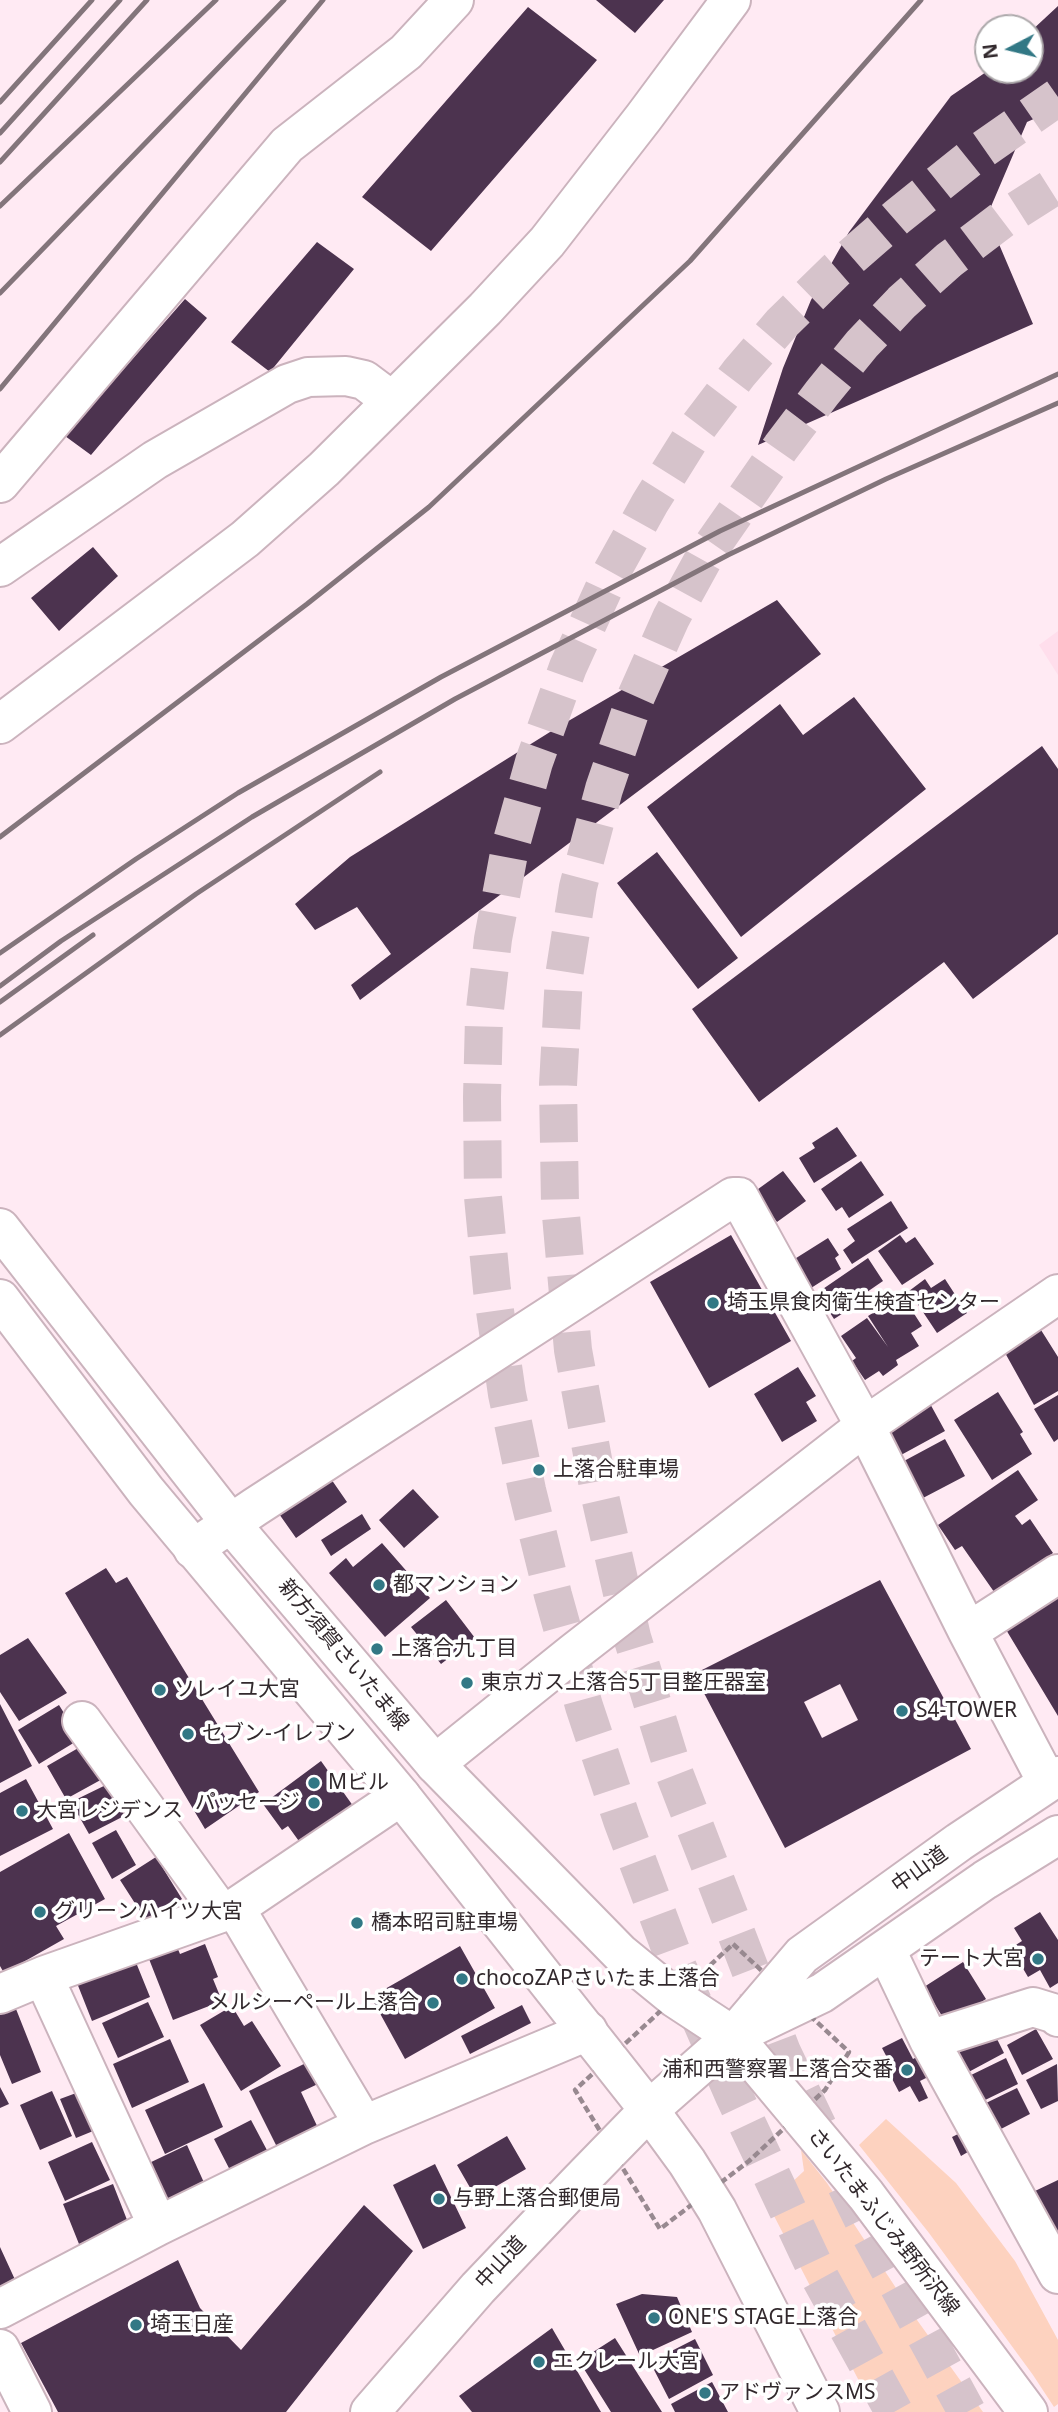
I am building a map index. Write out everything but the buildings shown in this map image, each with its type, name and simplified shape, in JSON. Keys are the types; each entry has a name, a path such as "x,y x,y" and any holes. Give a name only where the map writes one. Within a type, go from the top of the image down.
{"main road":[{"path":"0,483 287,145 405,52 454,0"},
{"path":"0,724 245,539 324,469 485,309 547,242 731,0"},
{"path":"0,567 155,460 287,384 317,376 346,376 364,380 392,401"},
{"path":"193,1549 733,1197 738,1197 865,1426 968,1632 1052,1779"},
{"name":"新方須賀さいたま線","path":"0,1228 232,1525 435,1764 620,1953 675,1998 733,2036"},
{"path":"435,1764 865,1426 1058,1294"},
{"path":"0,1299 146,1491 401,1796 649,2110 687,2162 717,2210 820,2412"},
{"path":"968,1632 1058,1574"},
{"path":"82,1721 228,1911 364,2125"},
{"name":"中山道","path":"370,2412 487,2278 649,2110 733,2036 802,1955 1052,1779"},
{"path":"0,1994 43,1976 228,1911 401,1796"},
{"name":"中山道","path":"733,2036 822,1993 985,1880 1058,1835"},
{"path":"886,1951 929,2040 1058,2274"},
{"path":"43,1976 158,2226"},
{"path":"929,2040 1033,2007 1058,2017"},
{"path":"0,2309 158,2226 364,2125 588,2031"},
{"name":"さいたまふじみ野所沢線","path":"733,2036 866,2196 1028,2412"},
{"path":"0,2349 32,2412"}],"path":[{"path":"749,2161 779,2132"}],"shaded area":[{"path":"1058,631 1058,675 1039,645"},
{"path":"886,2119 956,2183 1015,2261 1058,2340 1058,2404 1054,2407 929,2233 859,2145"},
{"path":"801,2150 827,2183 917,2320 983,2412 875,2412 762,2188 776,2197 804,2171"}],"tunnel":[{"path":"894,2412 819,2276 734,2096 675,1961 622,1820 584,1706 527,1490 507,1394 492,1290 483,1197 484,1018 493,939 510,848 534,762 568,667 610,575 650,503 695,431 739,373 782,323 836,270 897,217 972,157 1058,97"},
{"path":"818,2127 782,2052 673,1770 632,1637 599,1492 573,1350 560,1204 558,1085 564,976 578,887 604,789 634,701 671,618 705,556 781,447 862,344 902,302 949,260 1003,219 1058,184"},
{"path":"846,2185 967,2412"}],"railway":[{"path":"0,102 92,0"},
{"path":"0,133 120,0"},
{"path":"0,162 147,0"},
{"path":"0,206 216,0"},
{"path":"0,293 284,0"},
{"path":"0,389 323,0"},
{"path":"0,837 307,604 429,507 690,261 921,0"},
{"path":"0,953 136,859 238,793 441,677 720,531 1058,374"},
{"path":"0,986 61,941 252,817 455,699 728,555 886,479 1058,403"},
{"path":"0,1035 196,894 380,772"},
{"path":"0,1002 93,935"}],"place":[{"name":"埼玉県食肉衛生検査センター","path":"713,1303"},
{"name":"上落合駐車場","path":"539,1470"},
{"name":"都マンション","path":"379,1585"},
{"name":"上落合九丁目","path":"377,1649"},
{"name":"東京ガス上落合5丁目整圧器室","path":"467,1683"},
{"name":"ソレイユ大宮","path":"160,1690"},
{"name":"S4-TOWER","path":"902,1711"},
{"name":"セブン-イレブン","path":"188,1734"},
{"name":"Mビル","path":"314,1783"},
{"name":"パッセージ","path":"314,1803"},
{"name":"大宮レジデンス","path":"22,1811"},
{"name":"グリーンハイツ大宮","path":"40,1912"},
{"name":"橋本昭司駐車場","path":"357,1923"},
{"name":"テート大宮","path":"1038,1959"},
{"name":"chocoZAPさいたま上落合","path":"462,1979"},
{"name":"メルシーペール上落合","path":"433,2003"},
{"name":"浦和西警察署上落合交番","path":"907,2070"},
{"name":"与野上落合郵便局","path":"439,2199"},
{"name":"ONE'S STAGE上落合","path":"654,2318"},
{"name":"埼玉日産","path":"136,2325"},
{"name":"エクレール大宮","path":"539,2362"},
{"name":"アドヴァンスMS","path":"705,2393"}]}
